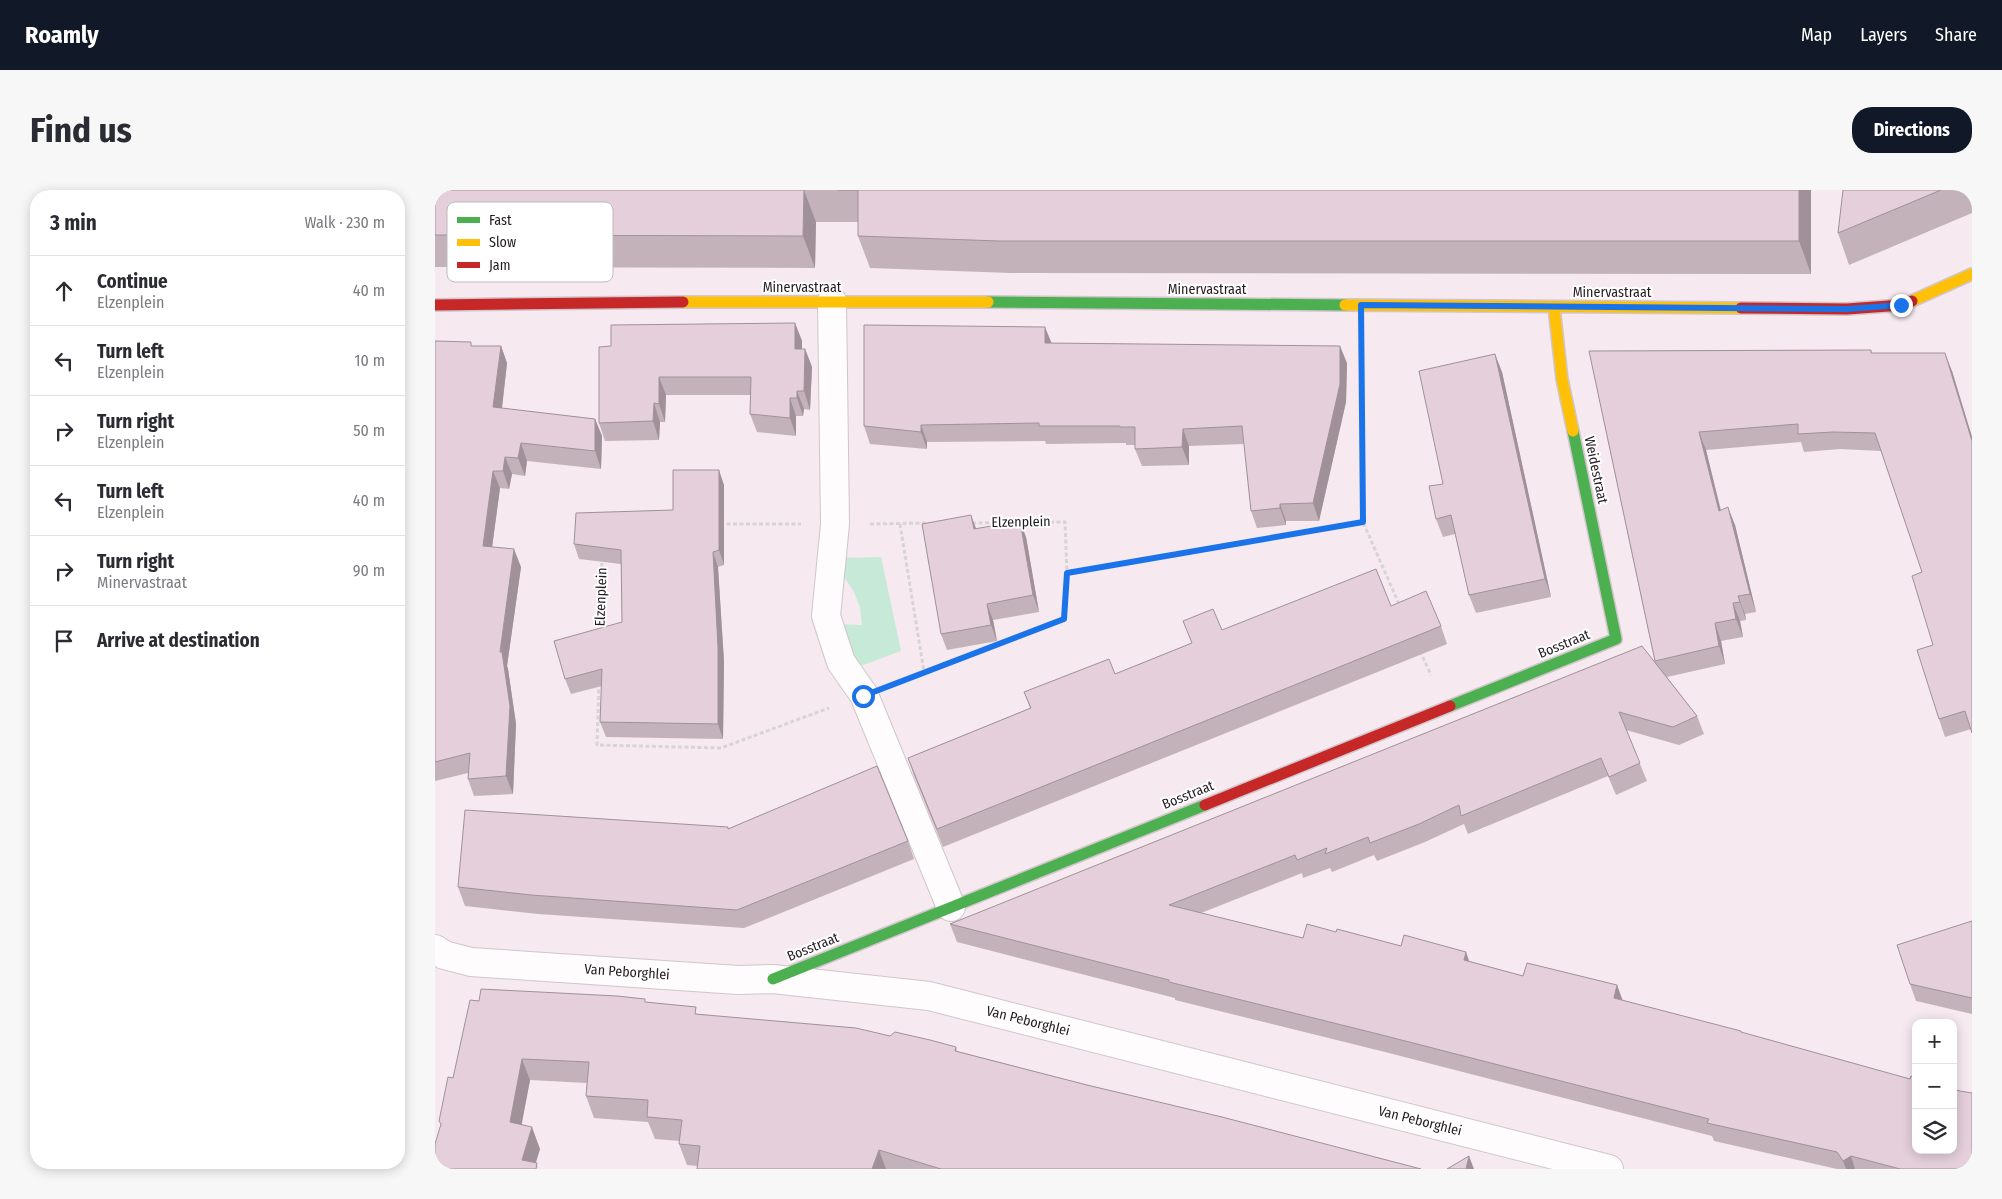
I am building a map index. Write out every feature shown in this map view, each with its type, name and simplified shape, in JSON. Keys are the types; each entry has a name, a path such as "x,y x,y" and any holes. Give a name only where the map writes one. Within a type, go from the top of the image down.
{"street":[{"name":"Minervastraat","path":"435,305 832,301 1847,309 1901,305 1972,274"},
{"path":"832,301 835,524 827,616 841,662 863,696 951,907"},
{"name":"Weidestraat","path":"1554,307 1562,379 1616,639"},
{"name":"Bosstraat","path":"773,979 1616,639"},
{"name":"Van Peborghlei","path":"435,949 444,955 471,962 738,980 773,979 929,996 1609,1169"}],"path":[{"path":"1361,305 1363,522 1402,610"},
{"name":"Elzenplein","path":"599,678 597,745 721,748 1064,619 1067,573 1065,522 968,523"},
{"path":"1067,573 1363,522"},
{"path":"719,524 929,523"},
{"path":"900,524 924,672"},
{"name":"Elzenplein","path":"600,639 603,553"},
{"path":"1418,646 1445,708"}],"green space":[{"path":"881,557 901,651 855,668 836,624 862,625 860,607 853,590 842,574 839,558"}],"building":[{"path":"435,190 804,190 803,236 613,235 613,202 447,202 447,235 435,235"},
{"path":"858,190 1799,190 1799,241 999,241 858,236"},
{"path":"1843,190 1941,190 1838,233"},
{"path":"795,323 795,349 805,349 804,391 797,391 797,398 790,398 790,418 750,414 751,377 659,377 659,404 654,403 653,421 599,423 599,347 611,346 611,325"},
{"path":"864,325 1045,327 1045,343 1340,346 1340,384 1313,503 1280,504 1280,508 1251,511 1242,426 1183,429 1182,447 1135,449 1135,427 1039,426 1039,423 921,425 921,432 864,426"},
{"path":"435,341 471,342 471,346 501,346 493,407 595,419 595,451 521,443 518,458 505,457 503,471 493,471 483,546 514,549 500,652 502,652 510,706 506,776 468,779 470,753 435,762"},
{"path":"1871,350 1871,353 1945,353 1972,441 1972,733 1965,711 1939,719 1917,650 1933,645 1912,576 1922,572 1875,433 1833,432 1798,434 1798,424 1699,432 1719,511 1728,507 1750,594 1738,596 1740,602 1733,603 1736,619 1715,623 1719,646 1655,661 1589,351"},
{"path":"1495,354 1545,579 1469,595 1451,515 1436,519 1429,486 1443,484 1419,371"},
{"path":"673,470 719,470 719,550 713,552 718,647 718,724 600,722 602,669 565,679 554,641 622,622 621,550 574,544 576,513 673,510"},
{"path":"971,515 974,529 1020,521 1033,595 987,604 991,625 941,634 922,524"},
{"path":"1376,569 1391,606 1426,591 1441,626 937,829 908,758 1031,708 1024,692 1109,659 1115,674 1192,643 1183,621 1213,609 1222,630"},
{"path":"1642,646 1697,716 1673,727 1619,712 1640,763 1609,777 1601,758 1461,816 1459,805 1419,824 1370,843 1368,837 1325,854 1327,848 1297,860 1295,855 1169,905 1303,938 1307,924 1336,932 1337,929 1401,946 1404,935 1466,952 1464,960 1523,976 1527,963 1617,985 1614,998 1741,1031 1910,1079 1911,1076 1912,1154 1957,1154 1957,1090 1972,1093 1972,1169 1900,1169 1851,1156 1843,1161 1837,1152 1707,1123 1709,1119 1169,982 1169,980 950,924"},
{"path":"877,766 908,841 737,910 531,895 458,887 465,810 728,827 728,829"},
{"path":"1972,921 1972,998 1910,984 1897,945"},
{"path":"481,989 617,996 645,999 645,1002 696,1007 695,1014 856,1028 890,1036 895,1032 956,1047 955,1051 1222,1117 1421,1169 941,1169 879,1150 872,1169 697,1169 700,1146 679,1144 682,1120 647,1117 648,1100 586,1096 589,1062 522,1059 510,1122 532,1127 522,1160 537,1163 536,1169 435,1169 435,1144 441,1124 439,1121 448,1077 453,1078 470,1000 479,1001"},
{"path":"1469,1156 1466,1169 1447,1169"}],"traffic: fast":[{"path":"988,302 1345,305"},
{"path":"1450,706 1616,639 1573,431"},
{"path":"773,979 1205,805"}],"traffic: slow":[{"path":"1912,301 1972,274"},
{"path":"683,302 988,302"},
{"path":"1345,305 1741,308"},
{"path":"1554,307 1562,379 1573,431"}],"traffic: jam":[{"path":"1741,308 1847,309 1902,305 1912,301"},
{"path":"435,305 683,302"},
{"path":"1205,805 1450,706"}],"route":[{"path":"863,696 1064,619 1067,573 1363,522 1361,305 1847,309 1901,305"}]}
